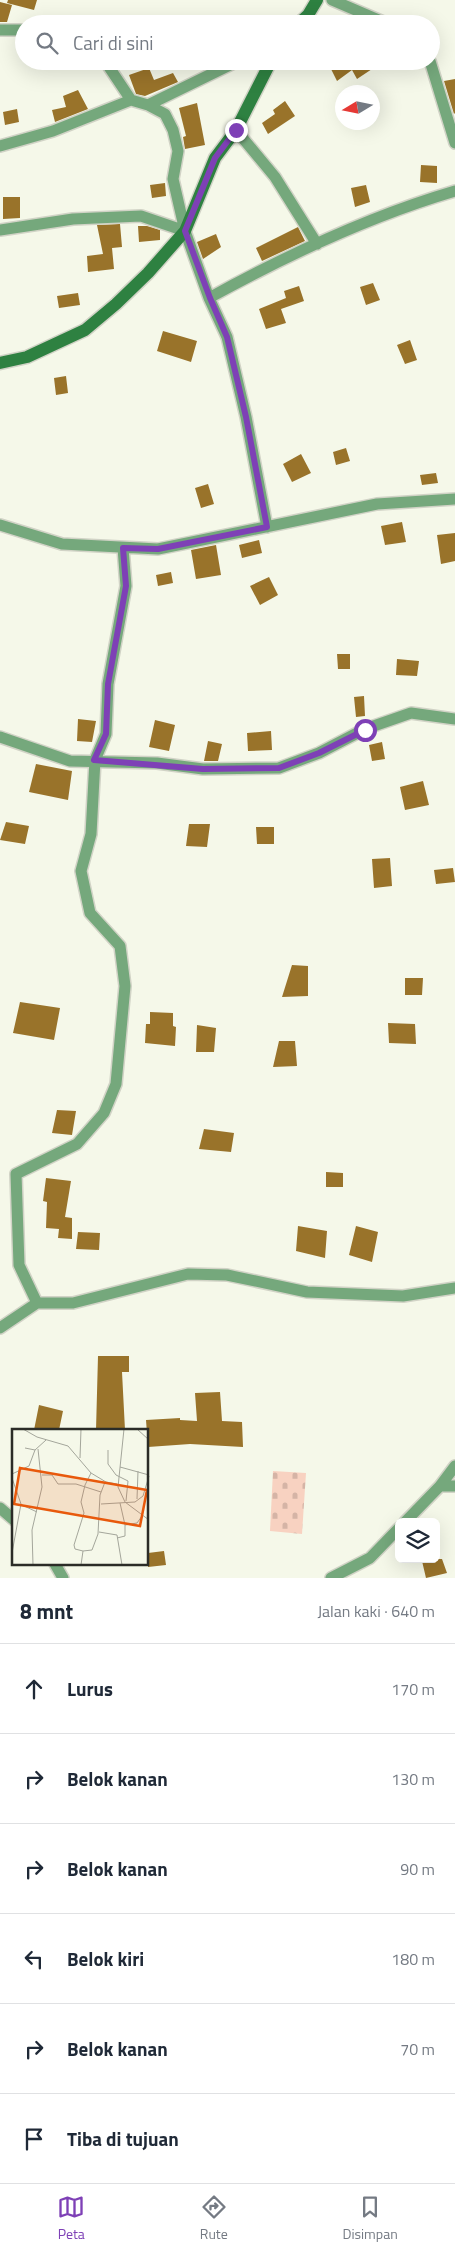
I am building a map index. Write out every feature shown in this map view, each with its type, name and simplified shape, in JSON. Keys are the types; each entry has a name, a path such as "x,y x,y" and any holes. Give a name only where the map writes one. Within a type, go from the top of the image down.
{"street":[{"path":"308,15 318,0"},
{"path":"332,0 367,15"},
{"path":"0,30 15,30"},
{"path":"110,70 131,100"},
{"path":"148,105 220,70"},
{"path":"0,363 27,357 85,330 142,279 185,231 215,158 236,130 266,70"},
{"path":"433,70 455,143"},
{"path":"0,146 53,132 131,100 148,105 166,114 173,130 178,152 172,178 185,231 210,298 225,330 236,368 267,527"},
{"path":"236,130 275,177 317,244"},
{"path":"210,298 317,244 421,201 455,191"},
{"path":"0,230 73,219 141,216 185,231"},
{"path":"0,525 62,544 158,549 377,504 455,499"},
{"path":"37,1303 20,1265 16,1174 77,1144 104,1113 116,1084 124,986 120,946 90,913 81,871 91,834 94,760 106,734 108,684 126,586 123,548"},
{"path":"0,737 70,761 94,760 203,769 279,768 319,753 365,730 411,713 455,719"},
{"path":"0,1328 37,1303 73,1303 188,1274 227,1275 307,1292 403,1296 455,1288"},
{"path":"409,1518 440,1486 455,1466"},
{"path":"440,1486 455,1486"},
{"path":"0,1508 12,1518"},
{"path":"331,1578 370,1558 395,1532"},
{"path":"55,1566 63,1578"}],"green space":[{"path":"273,1471 306,1473 302,1534 270,1531"}],"building":[{"path":"8,0 37,0 34,10 7,3"},
{"path":"0,2 12,5 7,22 0,22"},
{"path":"143,70 150,70 154,80 173,73 178,82 145,96 136,94 129,75"},
{"path":"332,70 352,70 337,81"},
{"path":"352,70 370,70 357,79"},
{"path":"455,79 455,113 454,114 444,81"},
{"path":"78,90 88,109 55,122 52,110 66,107 63,96"},
{"path":"285,101 295,116 268,134 262,123 275,114 273,110"},
{"path":"197,103 205,145 185,149 183,137 186,136 179,108"},
{"path":"17,109 19,122 5,125 3,112"},
{"path":"421,165 437,166 437,183 420,182"},
{"path":"165,183 166,196 152,198 150,185"},
{"path":"366,185 370,202 355,207 351,188"},
{"path":"3,197 20,197 20,218 3,219"},
{"path":"120,224 122,247 112,248 114,269 88,272 87,256 103,254 97,225"},
{"path":"138,226 147,226 160,230 160,240 139,242"},
{"path":"298,227 305,241 262,261 256,248"},
{"path":"216,234 221,247 203,259 197,242"},
{"path":"373,283 380,300 366,305 360,287"},
{"path":"299,286 304,301 281,309 286,323 266,329 259,309 286,298 284,291"},
{"path":"78,293 80,305 59,308 57,296"},
{"path":"163,331 197,341 191,362 157,351"},
{"path":"410,340 417,360 405,364 397,345"},
{"path":"66,376 68,393 56,395 54,378"},
{"path":"346,448 350,461 336,465 333,452"},
{"path":"301,454 311,473 292,482 283,464"},
{"path":"436,473 438,483 422,485 420,475"},
{"path":"208,484 214,504 201,508 195,488"},
{"path":"402,522 406,542 385,545 381,526"},
{"path":"455,533 455,561 441,564 437,535"},
{"path":"259,540 262,553 242,558 239,545"},
{"path":"216,545 221,575 196,579 191,550"},
{"path":"171,572 173,583 158,586 156,575"},
{"path":"269,577 278,595 260,605 250,586"},
{"path":"337,654 350,654 350,669 338,669"},
{"path":"397,659 419,661 417,676 396,675"},
{"path":"364,696 365,716 356,717 354,697"},
{"path":"78,719 96,721 92,742 77,741"},
{"path":"155,720 175,725 169,751 149,747"},
{"path":"271,731 272,750 248,751 247,733"},
{"path":"208,741 222,744 218,761 204,761"},
{"path":"382,742 385,759 372,761 369,745"},
{"path":"36,764 72,771 68,800 29,792"},
{"path":"423,781 429,805 405,810 400,787"},
{"path":"6,822 29,826 25,844 0,840"},
{"path":"189,824 210,824 207,847 186,846"},
{"path":"256,827 274,827 274,844 257,844"},
{"path":"390,858 392,886 374,888 372,859"},
{"path":"453,868 455,882 436,884 434,870"},
{"path":"292,965 308,966 308,996 282,997"},
{"path":"405,978 423,978 422,995 405,995"},
{"path":"20,1002 60,1008 54,1040 13,1033"},
{"path":"150,1012 173,1013 173,1026 176,1027 175,1046 145,1043 146,1024 150,1024"},
{"path":"388,1023 415,1024 416,1044 389,1043"},
{"path":"197,1025 216,1028 214,1052 196,1052"},
{"path":"279,1041 295,1041 297,1066 273,1067"},
{"path":"57,1110 76,1111 72,1135 52,1133"},
{"path":"204,1129 234,1133 231,1152 199,1149"},
{"path":"326,1172 343,1173 343,1187 326,1187"},
{"path":"46,1178 71,1181 65,1217 72,1218 72,1239 58,1238 59,1229 46,1228 47,1202 43,1201"},
{"path":"298,1226 327,1231 325,1258 296,1251"},
{"path":"356,1226 378,1232 372,1262 349,1255"},
{"path":"78,1232 100,1233 99,1250 76,1249"},
{"path":"98,1356 129,1356 129,1372 122,1372 125,1429 96,1429"},
{"path":"220,1392 222,1421 242,1422 243,1447 190,1444 149,1447 149,1429 147,1429 146,1420 180,1418 180,1420 197,1421 195,1393"},
{"path":"39,1405 63,1411 59,1429 34,1429"},
{"path":"164,1551 166,1565 148,1567 149,1553"},
{"path":"440,1559 442,1559 447,1573 426,1578 422,1563 440,1563"}],"route":[{"path":"236,130 215,158 185,231 210,298 220,318 236,368 267,527 158,549 123,548 126,586 108,684 106,734 94,760 157,763 203,769 279,768 319,753 365,730"}]}
